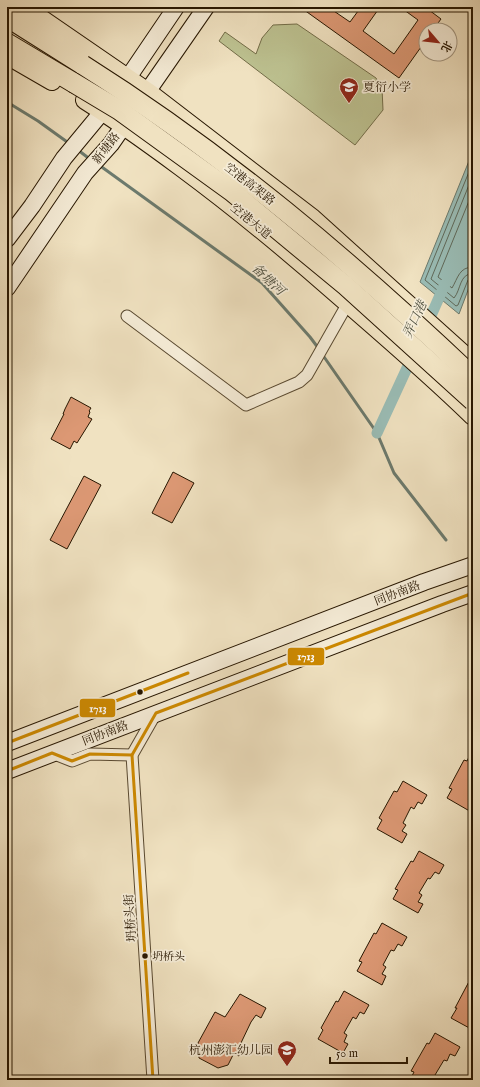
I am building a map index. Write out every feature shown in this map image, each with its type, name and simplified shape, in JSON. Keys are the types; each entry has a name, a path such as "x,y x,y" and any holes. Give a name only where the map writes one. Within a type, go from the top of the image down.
{"highway":[{"name":"空港高架路","path":"7,16 128,94 244,177 356,270 473,377"},
{"name":"空港高架路","path":"7,43 119,110 231,191 346,286 473,401"}],"main road":[{"path":"24,7 147,92 312,218 473,363"},
{"path":"7,240 64,158 117,94 176,7"},
{"name":"新塘路","path":"7,288 85,174 102,155 124,125 206,7"},
{"name":"空港大道","path":"7,55 103,111 124,125 232,206 348,303 442,386 473,416"},
{"name":"同协南路","path":"7,743 417,585 473,565"},
{"name":"同协南路","path":"7,771 473,593"}],"street":[{"path":"127,316 246,405 299,382 307,375 348,303"},
{"path":"52,753 72,761 90,754 132,755 156,713"},
{"name":"坍桥头街","path":"132,755 153,1080"}],"green space":[{"path":"297,24 376,78 382,88 383,110 355,145 219,41 225,32 256,54 262,38 273,25"}],"water":[{"path":"473,151 473,277 459,314 420,282"}],"building":[{"path":"300,7 328,7 350,22 361,7 380,7 363,31 394,54 418,20 400,7 425,7 441,19 439,22 418,22 418,51 399,78"},
{"path":"71,397 91,408 88,417 92,419 77,443 74,441 70,449 51,439"},
{"path":"173,472 194,483 172,523 152,513"},
{"path":"84,476 101,485 67,549 50,540"},
{"path":"473,749 473,813 447,798 452,789 449,788 464,760 467,761"},
{"path":"403,781 427,795 422,804 418,802 414,809 411,807 403,823 406,825 402,831 407,834 402,843 377,829 382,820 379,818 394,791 397,792"},
{"path":"419,851 444,865 439,874 435,872 430,879 428,878 419,893 422,895 418,902 423,904 418,913 393,899 398,890 395,889 411,861 413,862"},
{"path":"382,923 407,937 402,946 398,944 394,951 391,950 383,965 386,967 382,974 386,976 382,985 357,971 362,962 359,961 374,933 376,934"},
{"path":"473,974 473,1030 451,1018"},
{"path":"344,991 369,1005 364,1014 360,1012 356,1019 353,1017 344,1033 347,1035 344,1042 348,1044 343,1053 318,1039 323,1030 321,1028 336,1001 338,1002"},
{"path":"240,994 266,1008 261,1018 256,1015 251,1022 240,1045 244,1048 239,1056 234,1053 228,1065 218,1068 199,1058 198,1043 215,1012 225,1017"},
{"path":"435,1033 460,1047 455,1056 450,1054 447,1061 444,1060 432,1080 410,1080 414,1072 411,1071 427,1043 429,1044"}],"waterway":[{"name":"备塘河","path":"7,102 38,121 70,144"},
{"name":"备塘河","path":"78,150 91,160"},
{"name":"备塘河","path":"99,165 262,283 319,349"},
{"name":"弄口港","path":"426,327 445,284"},
{"name":"备塘河","path":"322,354 377,433 394,473 446,540"},
{"name":"弄口港","path":"377,433 413,355"}],"transit line":[{"name":"1713","path":"153,1080 132,755 156,713 473,593"},
{"name":"1713","path":"7,743 188,673"},
{"name":"1713","path":"7,771 52,753 72,761 90,754 132,755"}],"place":[{"name":"夏衍小学","path":"349,104"},
{"name":"坍桥头","path":"145,956"},
{"name":"杭州澎汇幼儿园","path":"287,1067"}]}
